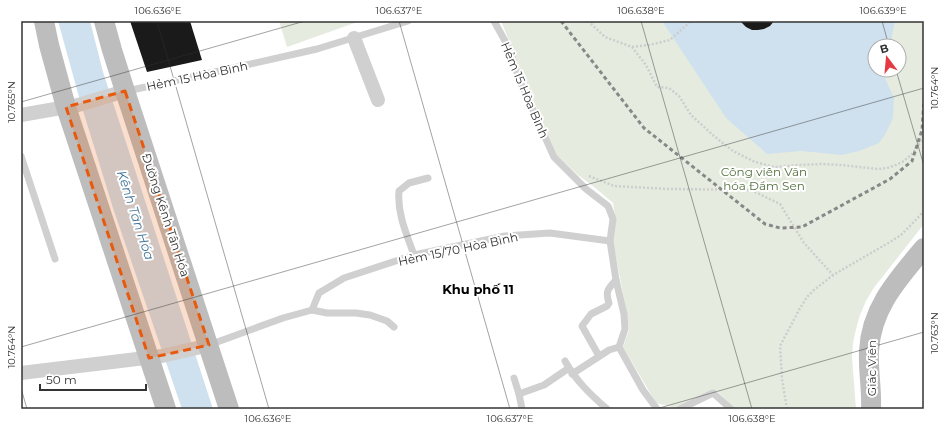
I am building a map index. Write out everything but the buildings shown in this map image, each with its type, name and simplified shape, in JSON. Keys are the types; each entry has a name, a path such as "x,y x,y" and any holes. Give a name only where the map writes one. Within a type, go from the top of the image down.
{"street":[{"path":"44,21 49,45 72,106 156,357 166,409"},
{"name":"Đường Kênh Tân Hóa","path":"104,21 112,50 119,93 203,347 229,409"},
{"path":"354,38 378,100"},
{"path":"21,115 72,106 119,93"},
{"name":"Giác Viên","path":"872,409 869,350 875,320 887,294 924,248"},
{"path":"21,373 156,357 203,347"}],"lane":[{"name":"Hẻm 15 Hòa Bình","path":"119,93 317,49 408,21"},
{"name":"Hẻm 15 Hòa Bình","path":"494,21 510,50 519,79 554,158 586,189 608,206 613,219 610,241 616,280 624,314 625,329 619,347"},
{"path":"21,156 56,258"},
{"path":"414,255 403,225 398,200 399,192 409,184 428,178"},
{"name":"Hẻm 15/70 Hòa Bình","path":"312,310 319,293 344,278 414,255 505,236 550,233 610,241"},
{"path":"599,356 582,326 591,314 607,306 609,303 606,295 608,289 616,280"},
{"path":"203,347 283,318 312,310 327,314 356,313 370,315 388,321 394,327"},
{"path":"519,394 544,385 569,368 619,347 643,390 658,409"},
{"path":"569,368 580,384 607,409"},
{"path":"514,378 522,409"},
{"path":"680,409 713,393 731,409"}],"path":[{"path":"588,21 605,37 632,47 670,40 691,21"},
{"path":"632,47 646,65 658,87 669,88 679,96 691,115 714,136 733,151 755,162 774,167 822,164 878,169 887,168 904,160 912,154 924,134"},
{"path":"583,173 614,186 669,189 751,190 780,204 804,243 833,275"},
{"path":"787,409 782,379 780,346 807,297 833,275 901,234 924,211"}],"highlighted area":[{"path":"125,91 209,345 149,358 66,107"}],"green space":[{"path":"279,21 360,21 287,47"},
{"name":"Công viên Văn hóa Đầm Sen","path":"501,21 924,21 924,224 873,289 860,315 853,343 852,357 856,409 735,409 717,391 712,391 676,408 656,403 623,347 629,330 613,242 615,217 613,203 578,175 557,155"}],"water":[{"name":"Kênh Tân Hóa","path":"58,21 90,21 103,72 213,409 182,409 113,208 81,104"},
{"path":"662,21 895,21 892,38 867,38 867,78 885,78 894,98 893,118 886,133 879,143 859,151 842,155 801,151 767,154 726,118"}],"railway":[{"path":"561,21 644,128 765,224 780,228 802,227 890,179 912,161 922,130 924,100"}],"district":[{"name":"Khu phố 11","path":"478,289"}]}
